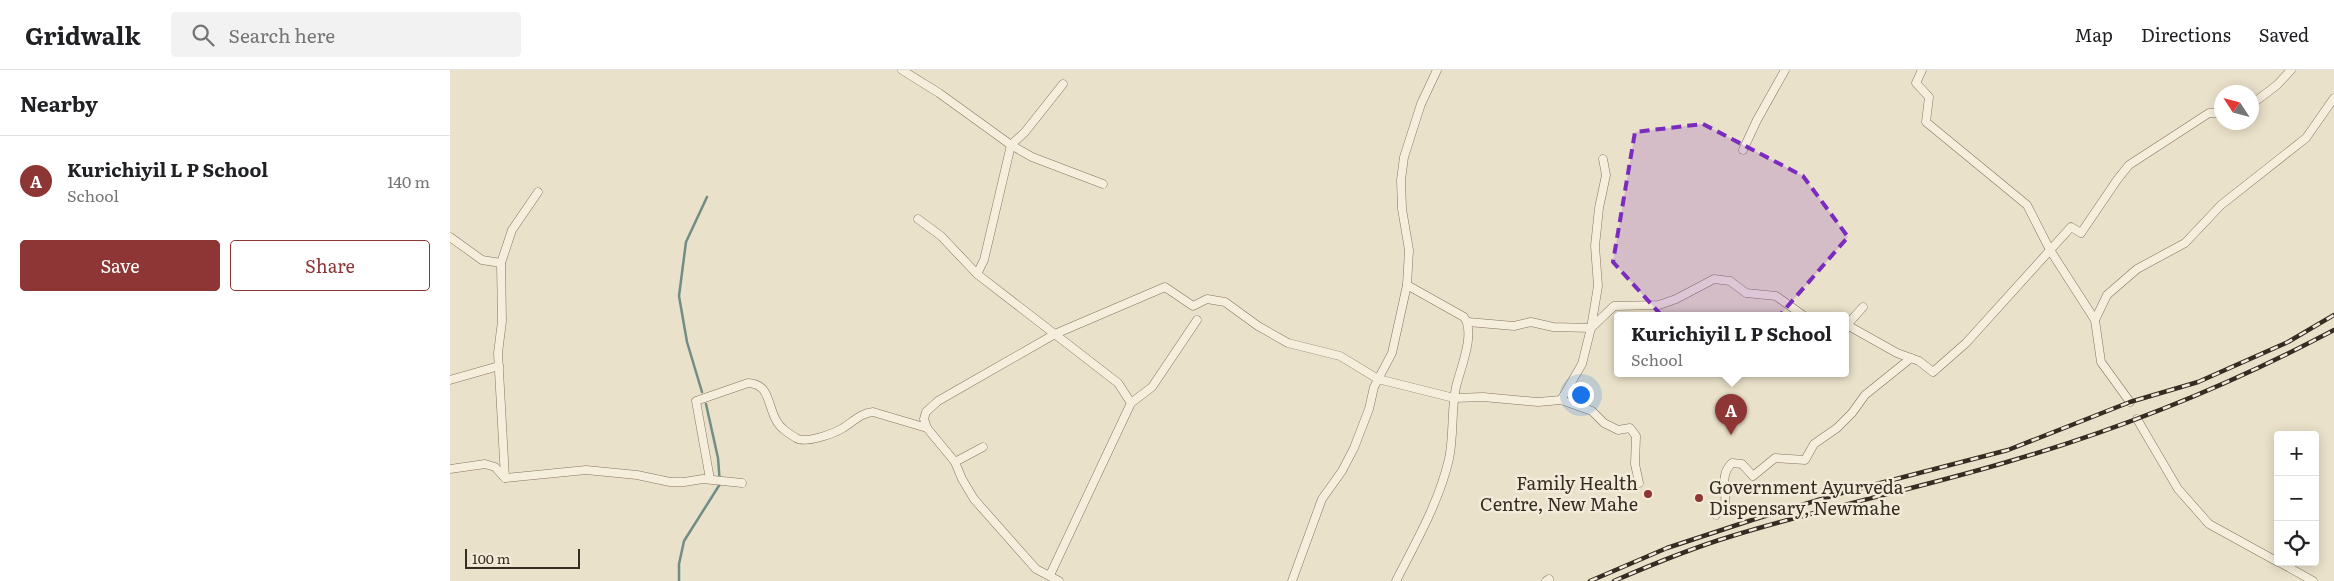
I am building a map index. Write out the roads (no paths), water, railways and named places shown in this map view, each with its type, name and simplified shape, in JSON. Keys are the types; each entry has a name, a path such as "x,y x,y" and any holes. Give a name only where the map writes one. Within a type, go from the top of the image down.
{"street":[{"path":"902,70 939,92 1011,146 1032,157 1102,184"},
{"path":"1295,581 1322,499 1342,471 1354,448 1378,379 1392,353 1407,285 1409,250 1402,209 1401,180 1403,165 1410,132 1437,70"},
{"path":"1743,150 1756,120 1785,70"},
{"path":"1922,70 1916,83 1930,97 1926,122 2027,206 2050,250 2095,320 2101,362 2130,402"},
{"path":"2259,99 2277,85 2291,70"},
{"path":"977,274 984,260 1011,146 1025,132 1063,84"},
{"path":"2095,320 2107,295 2137,269 2185,243 2221,206 2306,138 2334,98"},
{"path":"1849,328 1897,353 1919,360 1933,372 1966,343 2071,227 2081,233 2116,180 2129,165 2209,113 2214,113"},
{"path":"1561,400 1582,364 1591,328 1598,286 1595,246 1598,208 1606,175 1603,160"},
{"path":"505,478 498,366 502,321 501,264 512,230 538,192"},
{"path":"918,219 942,236 977,274 1118,383 1131,403"},
{"path":"450,237 482,260 501,264"},
{"path":"1468,322 1514,326 1532,322 1553,327 1591,328 1614,306 1659,305 1676,299 1714,279 1730,281 1746,293 1776,296 1798,312"},
{"path":"1396,581 1436,502 1449,459 1454,424 1454,398 1467,351 1468,322 1464,317 1407,285"},
{"path":"1059,581 1036,569 992,520 966,486 955,462 927,428 924,419 926,412 938,401 1055,334 1165,287 1193,306 1207,299 1225,302 1258,326 1288,343 1340,356 1378,379 1454,398 1483,397 1538,402 1561,400 1592,411 1604,424 1618,430 1630,428 1636,436 1635,464 1639,482"},
{"path":"1849,323 1863,307"},
{"path":"1050,575 1131,403 1152,387 1197,320"},
{"path":"1716,515 1720,506 1725,504 1727,494 1724,475 1732,463 1742,464 1753,476 1775,458 1805,460 1814,444 1837,428 1852,413 1864,395 1911,358"},
{"path":"450,380 498,366"},
{"path":"713,480 696,401 748,383 757,383 763,387 776,421 798,440 808,441 842,429 864,413 874,412 927,428"},
{"path":"2137,419 2178,489 2209,524 2274,560"},
{"path":"955,462 982,447"},
{"path":"450,469 485,464 495,467 505,478"},
{"path":"505,478 586,470 637,475 670,482 713,480 742,483"},
{"path":"2285,566 2313,581"}],"waterway":[{"path":"702,392 687,342 679,296 686,242 707,197"},
{"path":"679,581 679,564 684,541 720,484 718,458 706,404"}],"railway":[{"path":"1590,581 1667,548 1752,520 1838,494 2008,450 2130,402 2198,382 2288,342 2334,315"},
{"path":"1614,581 1732,536 1801,516 1973,472 2092,435 2215,387 2334,330"}],"place":[{"name":"Kurichiyil L P School","path":"1731,435"},
{"name":"Family Health Centre, New Mahe","path":"1648,494"},
{"name":"Government Ayurveda Dispensary, Newmahe","path":"1699,498"}]}
